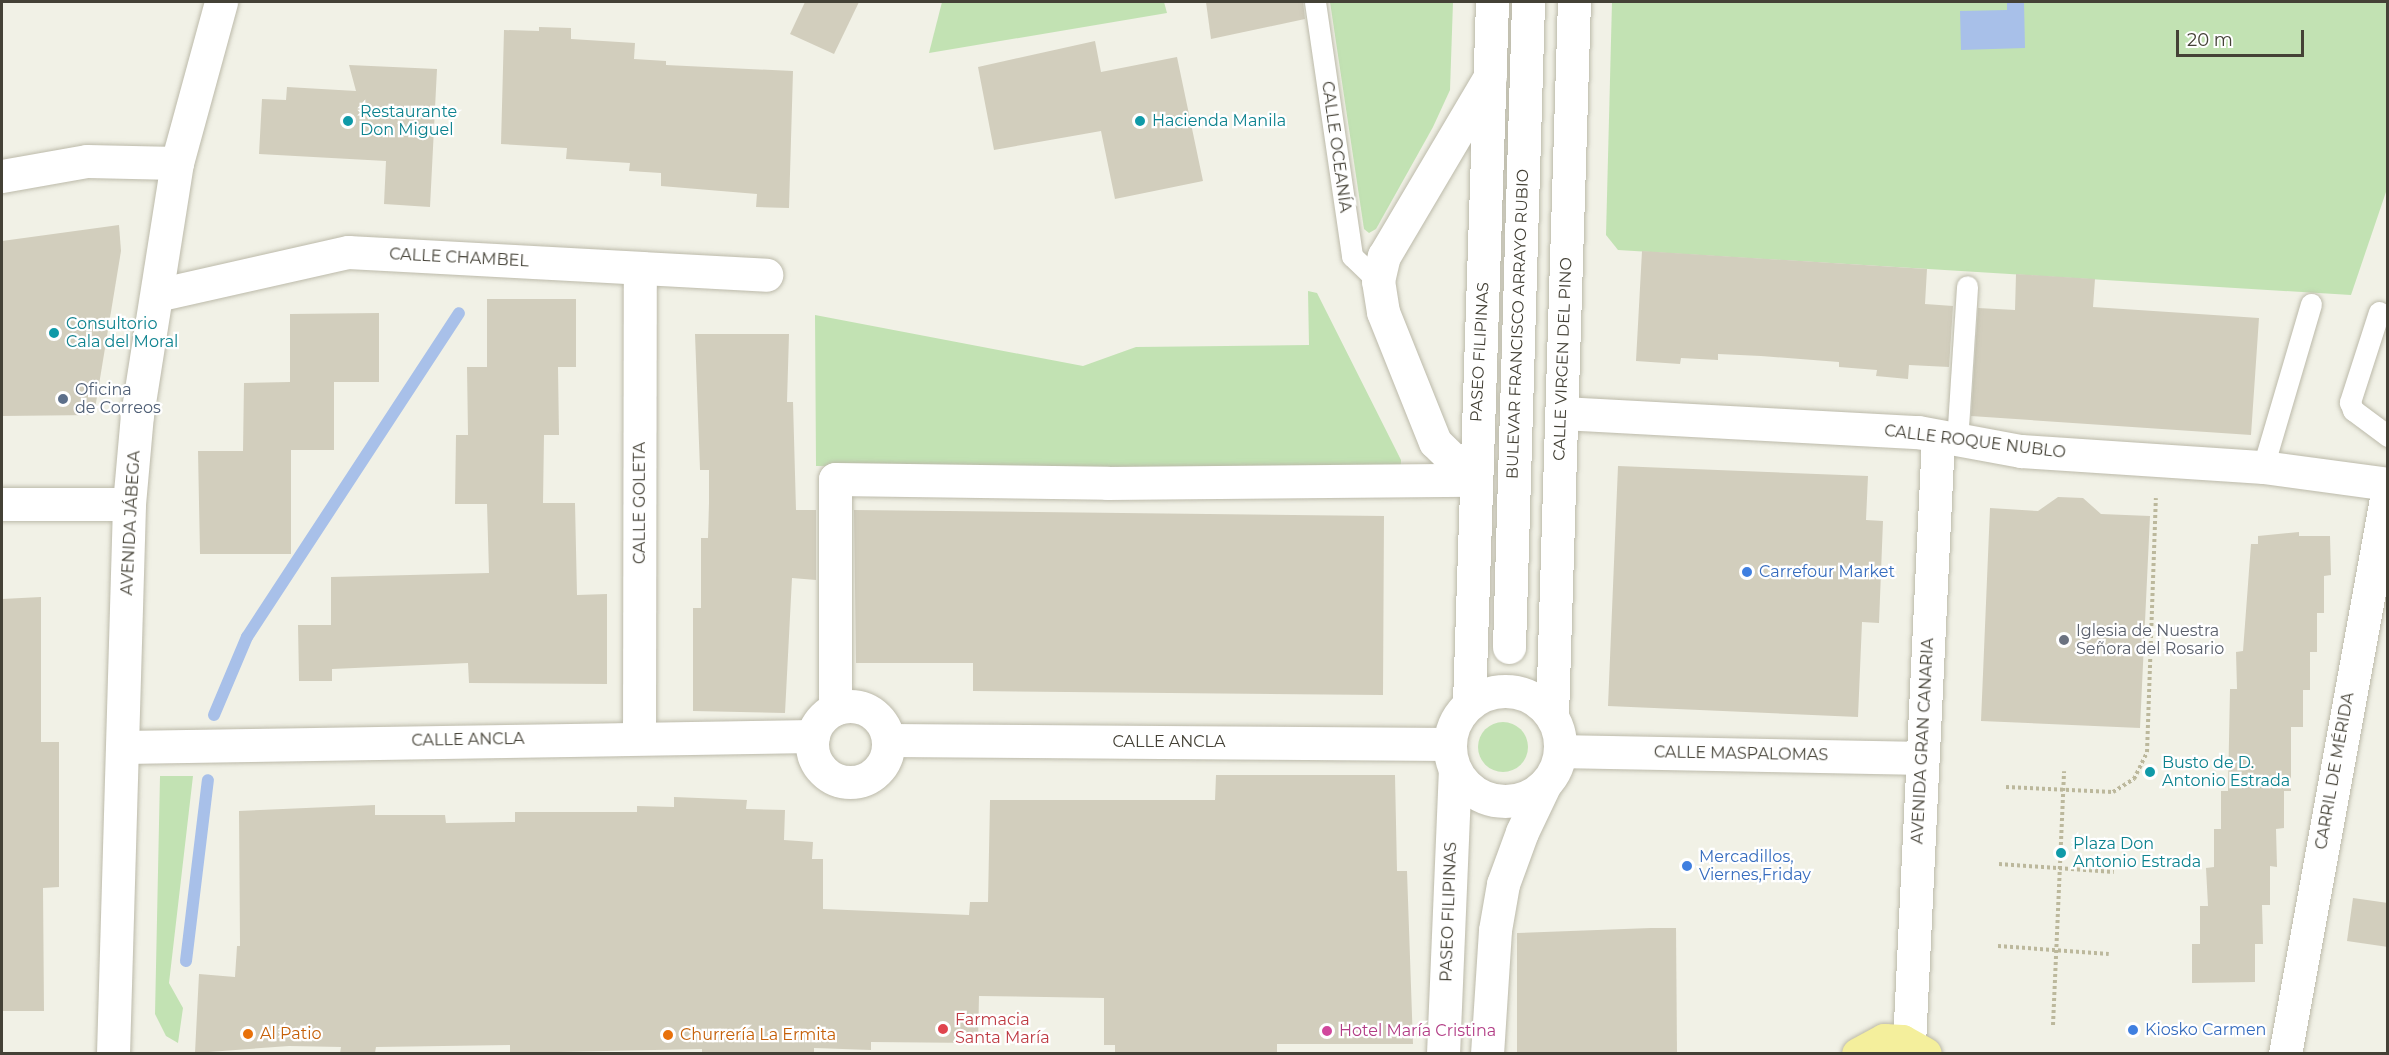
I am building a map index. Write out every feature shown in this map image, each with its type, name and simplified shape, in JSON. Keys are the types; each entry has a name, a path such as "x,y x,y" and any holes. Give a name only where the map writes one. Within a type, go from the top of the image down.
{"main road":[{"path":"1858,1053 1884,1040 1917,1049"}],"street":[{"name":"AVENIDA JÁBEGA","path":"113,1053 129,504 137,415 177,164 221,2"},
{"name":"PASEO FILIPINAS","path":"1469,704 1474,480 1492,2"},
{"name":"BULEVAR FRANCISCO ARRAYO RUBIO","path":"1509,647 1528,2"},
{"name":"CALLE VIRGEN DEL PINO","path":"1552,716 1574,2"},
{"path":"1474,480 1435,442 1383,312 1378,281 1384,256 1490,77"},
{"path":"2,176 87,161 177,164"},
{"name":"CALLE CHAMBEL","path":"157,295 348,252 766,275"},
{"name":"CALLE GOLETA","path":"639,738 640,269"},
{"name":"CALLE ROQUE NUBLO","path":"1562,413 1918,432 1948,440 2021,451 2263,466 2388,486"},
{"name":"AVENIDA GRAN CANARIA","path":"1917,1049 1922,759 1948,440"},
{"path":"835,709 835,479 1107,483 1474,480"},
{"name":"CARRIL DE MÉRIDA","path":"2285,1053 2388,486"},
{"path":"2,504 129,504"},
{"path":"1487,1053 1495,930 1503,884 1522,832 1545,784 1556,769 1560,751 1559,733 1552,716 1539,702 1522,693 1504,690 1485,694 1469,704 1457,717 1453,757 1465,785 1496,801 1514,801 1545,784"},
{"path":"846,705 870,710 882,723 889,740 888,753 873,775 848,782 835,779 816,761 813,736 817,724 835,709 846,705"},
{"name":"CALLE ANCLA","path":"123,747 813,736"},
{"name":"CALLE ANCLA","path":"889,740 1453,757"},
{"name":"CALLE MASPALOMAS","path":"1560,751 1922,759"},
{"name":"PASEO FILIPINAS","path":"1443,1053 1453,757"}],"lane":[{"name":"CALLE OCEANÍA","path":"1315,2 1352,256 1378,281"},
{"path":"1948,440 1967,286"},
{"path":"2263,466 2311,304"},
{"path":"2379,312 2350,402 2353,410 2388,436"}],"path":[{"path":"2006,787 2113,792 2134,779 2147,752 2157,460"},
{"path":"2053,1025 2064,771"},
{"path":"1999,864 2114,872"},
{"path":"1998,946 2109,954"}],"green space":[{"path":"942,2 1164,2 1167,13 929,53"},
{"path":"1330,2 1453,2 1450,90 1433,127 1376,229 1369,233 1364,229"},
{"path":"1612,2 2387,2 2387,189 2351,295 1618,250 1606,235"},
{"path":"1308,291 1317,293 1401,460 1401,471 816,466 815,315 1083,366 1136,347 1309,345"},
{"path":"1498,722 1508,722 1521,729 1528,742 1528,752 1521,765 1508,772 1498,772 1489,768 1482,761 1478,752 1478,742 1482,733 1489,726"},
{"path":"160,776 193,776 169,983 183,1008 178,1043 166,1036 155,1014"}],"water":[{"path":"2007,2 2024,2 2025,48 1961,50 1960,11 2007,10"}],"building":[{"path":"805,2 859,2 834,54 790,34"},
{"path":"1206,2 1303,2 1305,19 1211,39"},
{"path":"539,27 571,28 571,39 635,43 634,59 666,61 666,65 793,71 789,208 756,207 757,194 661,186 661,173 629,171 630,163 566,159 567,148 501,144 504,30 539,31"},
{"name":"Hacienda Manila","path":"1095,41 1101,72 1177,57 1203,181 1115,199 1101,131 994,150 978,67"},
{"name":"Restaurante Don Miguel","path":"349,65 437,69 430,207 384,204 386,161 259,154 262,99 286,100 287,87 356,91"},
{"name":"Consultorio Cala del Moral","path":"119,225 121,251 94,415 2,416 2,241"},
{"path":"1642,251 1927,269 1925,304 1953,306 1949,367 1909,365 1908,379 1876,376 1877,370 1839,367 1839,362 1761,356 1718,354 1718,360 1681,358 1680,364 1636,361"},
{"path":"2016,274 2095,279 2093,307 2259,318 2251,435 1971,416 1978,308 2015,310"},
{"path":"487,299 576,299 576,367 558,367 559,435 544,435 543,503 575,503 577,595 607,594 607,684 469,683 468,663 332,669 332,681 299,681 298,625 331,625 331,577 489,573 487,504 455,504 456,435 468,435 467,367 487,367"},
{"path":"379,313 379,382 334,382 334,450 291,450 291,554 200,554 198,451 243,451 244,383 290,382 290,314"},
{"path":"695,334 789,334 787,402 793,402 796,510 816,510 816,580 792,578 785,713 693,711 693,608 701,608 701,538 708,538 709,503 709,470 700,470"},
{"name":"Carrefour Market","path":"1618,466 1868,476 1866,520 1883,521 1879,623 1862,622 1858,717 1608,706"},
{"name":"Iglesia de Nuestra Señora del Rosario","path":"2058,497 2083,498 2101,514 2150,516 2140,728 1981,721 1990,508 2038,511"},
{"path":"854,510 1384,516 1383,695 973,691 973,663 856,663"},
{"path":"2299,532 2299,536 2330,536 2331,575 2324,576 2324,613 2317,613 2317,652 2310,652 2310,690 2303,690 2303,727 2291,727 2291,791 2284,791 2284,828 2276,829 2277,867 2270,866 2270,905 2262,905 2263,944 2255,944 2255,982 2192,983 2192,944 2200,944 2200,906 2208,906 2206,868 2214,867 2214,829 2221,829 2221,791 2228,791 2230,689 2237,689 2236,652 2243,651 2251,544 2258,544 2258,536"},
{"path":"41,597 41,742 59,742 59,887 43,888 44,1011 2,1011 2,599"},
{"path":"1216,775 1395,775 1397,871 1407,871 1413,1044 1277,1044 1277,1052 1115,1053 1115,1045 1104,1045 1104,998 979,996 978,1043 871,1042 871,1050 814,1048 814,1053 702,1053 702,1049 510,1053 510,1045 376,1047 375,1053 340,1053 341,1047 289,1046 195,1053 199,974 235,977 237,946 240,946 239,811 375,805 375,815 445,815 446,823 515,822 515,812 637,812 637,806 674,807 674,797 747,800 746,809 785,810 784,840 813,842 812,859 823,859 823,909 969,915 970,902 988,902 990,800 1215,800"},
{"path":"2353,898 2388,903 2388,947 2347,941"},
{"path":"1676,928 1677,1053 1517,1053 1517,933"}],"waterway":[{"path":"214,715 247,637 459,313"},
{"path":"186,961 208,780"}],"place":[{"name":"Restaurante Don Miguel","path":"348,121"},
{"name":"Hacienda Manila","path":"1140,121"},
{"name":"Consultorio Cala del Moral","path":"54,333"},
{"name":"Oficina de Correos","path":"63,399"},
{"name":"Carrefour Market","path":"1747,572"},
{"name":"Iglesia de Nuestra Señora del Rosario","path":"2064,640"},
{"name":"Busto de D. Antonio Estrada","path":"2150,772"},
{"name":"Plaza Don Antonio Estrada","path":"2061,853"},
{"name":"Mercadillos, Viernes,Friday","path":"1687,866"},
{"name":"Farmacia Santa María","path":"943,1029"},
{"name":"Kiosko Carmen","path":"2133,1030"},
{"name":"Hotel María Cristina","path":"1327,1031"},
{"name":"Al Patio","path":"248,1034"},
{"name":"Churrería La Ermita","path":"668,1035"}]}
